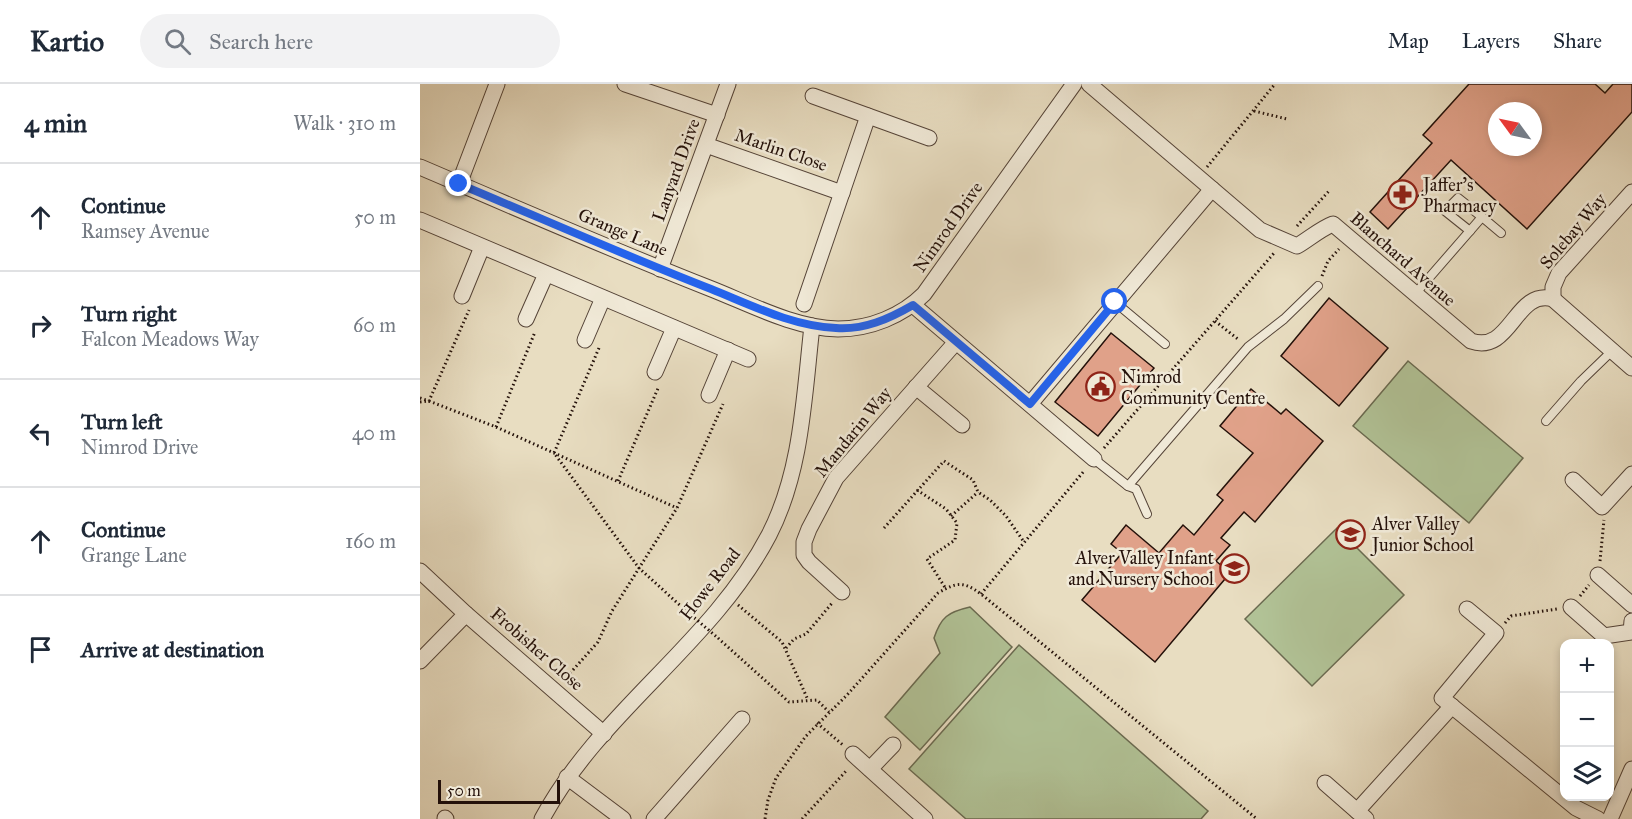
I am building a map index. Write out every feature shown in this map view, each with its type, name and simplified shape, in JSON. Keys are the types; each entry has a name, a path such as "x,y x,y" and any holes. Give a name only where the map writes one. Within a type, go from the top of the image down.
{"street":[{"path":"625,84 659,89 717,116"},
{"name":"Lanyard Drive","path":"660,269 728,84"},
{"name":"Nimrod Drive","path":"812,326 861,327 883,320 913,305 924,294 1074,84"},
{"path":"1089,84 1260,230 1284,241"},
{"path":"459,184 493,85"},
{"path":"813,96 929,138"},
{"name":"Marlin Close","path":"804,304 868,116"},
{"name":"Marlin Close","path":"706,145 842,193"},
{"name":"Grange Lane","path":"420,168 660,269 812,326"},
{"path":"1030,404 1212,189"},
{"name":"Solebay Way","path":"1553,299 1552,287 1559,273 1632,192"},
{"path":"420,220 748,359"},
{"name":"Blanchard Avenue","path":"1284,241 1296,246 1333,224 1464,336 1480,344 1489,344 1499,337 1531,303 1543,297 1553,299"},
{"path":"462,296 482,247"},
{"path":"526,319 546,274"},
{"path":"585,340 603,298"},
{"path":"1553,299 1632,368"},
{"path":"913,305 1094,459"},
{"name":"Howe Road","path":"542,819 567,777 729,597 770,533 791,477 799,446 812,326"},
{"path":"655,372 674,328"},
{"name":"Mandarin Way","path":"842,592 804,555 804,542 809,529 836,478 956,342"},
{"path":"709,395 728,350"},
{"name":"Mandarin Way","path":"916,387 962,425"},
{"path":"1573,480 1602,507 1632,474"},
{"path":"422,572 466,614"},
{"path":"1598,575 1632,605"},
{"path":"1571,607 1604,636 1632,633 1632,621"},
{"path":"1467,609 1496,633 1442,698 1576,808 1598,819"},
{"name":"Frobisher Close","path":"420,661 466,614 604,734"},
{"path":"1325,783 1362,815 1452,706"},
{"path":"654,819 742,719"},
{"path":"870,769 893,745"},
{"path":"853,754 925,819"},
{"path":"1610,819 1632,769"},
{"path":"567,777 623,819"}],"lane":[{"path":"1470,231 1445,211 1458,198 1501,233"},
{"path":"1415,294 1482,218"},
{"path":"1128,486 1248,347 1284,319 1318,286"},
{"path":"1115,302 1165,345"},
{"path":"1546,421 1581,381 1612,351"},
{"path":"1094,459 1128,486 1136,489 1147,514"}],"path":[{"path":"1198,177 1275,84"},
{"path":"1253,111 1287,119"},
{"path":"981,594 1094,459 1329,191"},
{"path":"1318,286 1328,261 1350,238"},
{"path":"429,401 473,300 462,296"},
{"path":"496,427 537,326 526,319"},
{"path":"1215,321 1248,347"},
{"path":"554,453 600,347 585,340"},
{"path":"618,481 663,375 655,372"},
{"path":"555,690 597,642 612,610 677,508 724,401 709,395"},
{"path":"420,400 429,401 496,427 677,508"},
{"path":"554,453 639,568 789,702 817,700 829,712"},
{"path":"884,528 944,461 973,480 978,492 1006,516 1024,542"},
{"path":"917,490 946,509 957,523 955,540 927,559 946,588"},
{"path":"951,516 978,492"},
{"path":"1496,633 1511,616 1571,607 1598,575 1604,522 1602,507"},
{"path":"765,819 768,800 776,778 818,723 847,695 938,593 954,584 968,585 981,594 1257,819"},
{"path":"786,648 806,633 842,592"},
{"path":"729,597 782,642 808,700"},
{"path":"802,819 850,767 853,754 818,723"}],"green space":[{"path":"1408,361 1523,458 1469,523 1353,426"},
{"path":"1337,528 1404,595 1312,686 1245,619"},
{"path":"970,607 1012,647 920,750 885,717 940,653 934,638 939,625 951,613"},
{"path":"1019,645 1208,811 1201,819 966,819 909,769"}],"building":[{"path":"1469,84 1595,84 1605,93 1613,84 1632,84 1632,112 1527,229 1451,160 1388,229 1370,212 1432,143 1423,135"},
{"path":"1329,298 1388,348 1339,406 1281,356"},
{"path":"1111,333 1154,368 1098,436 1055,402"},
{"path":"1251,389 1281,414 1286,409 1323,441 1255,522 1244,512 1221,538 1230,545 1216,561 1230,573 1155,662 1082,600 1122,553 1111,544 1126,525 1159,553 1183,525 1194,535 1223,500 1217,495 1253,453 1220,426"}],"place":[{"name":"Jaffer's Pharmacy","path":"1402,195"},
{"name":"Nimrod Community Centre","path":"1100,387"},
{"name":"Alver Valley Junior School","path":"1351,534"},
{"name":"Alver Valley Infant and Nursery School","path":"1235,568"}],"route":[{"path":"459,184 660,269 812,326 861,327 883,320 913,305 1030,404 1115,302"}]}
